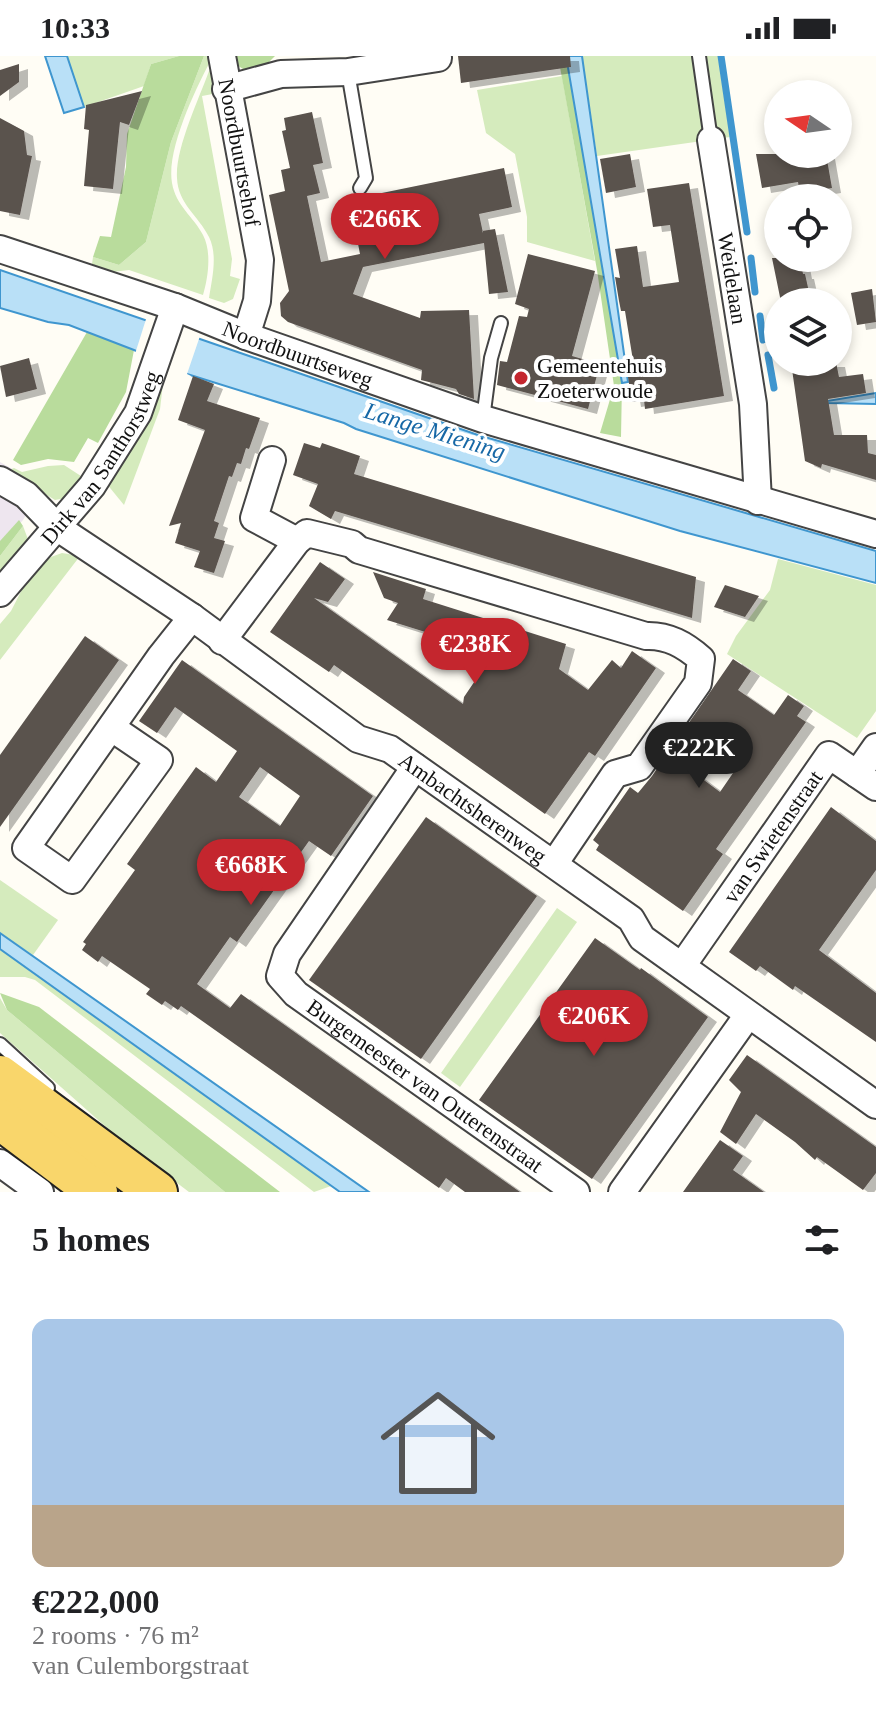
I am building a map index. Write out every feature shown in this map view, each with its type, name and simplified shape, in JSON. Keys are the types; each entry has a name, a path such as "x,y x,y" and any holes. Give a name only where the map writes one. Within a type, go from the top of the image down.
{"main road":[{"path":"0,1076 157,1192"},
{"path":"0,1119 97,1192"}],"street":[{"path":"221,57 226,89"},
{"name":"Noordbuurtsehof","path":"246,336 257,301 260,260 226,89 281,74 348,72 438,58"},
{"name":"Weidelaan","path":"711,140 753,404 758,501"},
{"name":"Noordbuurtseweg","path":"0,249 174,313 483,419 876,534"},
{"name":"Dirk van Santhorstweg","path":"0,593 92,486 138,413 174,313"},
{"path":"272,460 254,518 297,541"},
{"name":"Ambachtsherenweg","path":"0,480 26,495 58,528 192,617 358,739 390,749 554,864 631,919 642,938 876,1105"},
{"path":"222,641 297,541 307,533 352,544 359,550 646,636 685,644 701,659 698,683 639,767 615,774 554,864"},
{"path":"112,728 159,760 72,880 26,848 161,656 192,617"},
{"path":"866,780 876,747"},
{"name":"van Swietenstraat","path":"682,966 829,755 866,780"},
{"name":"Burgemeester van Outerenstraat","path":"415,767 287,954 280,976 296,994 576,1192"},
{"path":"622,1192 748,1015"},
{"path":"0,1163 40,1192"}],"lane":[{"name":"Weidelaan","path":"699,56 711,140"},
{"path":"348,72 366,178 360,188"},
{"path":"483,419 491,358 501,323"},
{"path":"0,1044 60,1099"},
{"path":"107,1138 173,1192"}],"shaded area":[{"path":"0,462 43,486 23,520 0,546"}],"green space":[{"path":"67,56 179,56 151,64 144,86 84,107"},
{"path":"179,56 204,56 171,142 146,242 119,265 93,257 100,236 111,237 126,167 127,134 151,64"},
{"path":"204,56 213,56 184,118 171,169 177,198 199,228 208,249 203,295 129,270 112,272 92,264 93,257 119,265 146,242 171,142"},
{"path":"231,56 275,56 265,66 246,71 231,61"},
{"path":"558,56 566,56 622,383 621,437 600,433 614,386 597,270"},
{"path":"582,56 718,56 730,137 597,156"},
{"path":"213,68 218,93 202,96 232,259 230,276 240,279 233,299 224,303 209,298 214,267 212,244 181,195 177,178 184,139 209,71"},
{"path":"562,76 595,261 527,242 527,217 515,154 486,133 477,90"},
{"path":"87,332 134,350 126,392 98,443 88,438 74,462 48,459 21,465 13,460"},
{"path":"164,375 160,409 124,505 106,483"},
{"path":"64,465 84,478 66,498 55,500 7,471 14,468 22,472"},
{"path":"19,520 23,526 0,556 0,541"},
{"path":"23,526 29,542 0,576 0,556"},
{"path":"62,553 80,556 0,660 0,624 11,611 31,572"},
{"path":"778,559 876,585 876,711 857,738 727,654 736,636 770,590"},
{"path":"0,880 58,920 33,955 0,933"},
{"path":"557,908 577,922 460,1087 441,1073"},
{"path":"0,949 331,1186 314,1192 35,980 0,977"},
{"path":"0,993 39,1007 280,1192 225,1192 7,1010"},
{"path":"0,998 7,1010 225,1192 189,1192 123,1142 0,1033"}],"water":[{"path":"45,56 67,56 84,107 64,113"},
{"path":"566,56 582,56 628,382 622,383"},
{"name":"Lange Miening","path":"0,270 478,435 876,551 876,583 680,531 187,374 69,325 0,308"},
{"path":"876,393 876,404 827,403 827,401"},
{"path":"0,933 369,1192 340,1192 0,949"}],"pier":[{"path":"147,316 200,336 187,374 191,376 190,379 135,354"}],"building":[{"path":"458,56 570,56 571,67 461,83"},
{"path":"19,64 19,82 0,96 0,70"},
{"path":"142,91 129,125 120,122 113,189 84,186 89,130 84,129 86,105"},
{"path":"312,112 323,163 313,165 320,193 307,196 321,262 360,254 351,208 379,201 377,194 504,168 512,207 479,214 483,231 495,229 508,292 489,294 484,243 363,267 353,294 420,318 421,311 469,310 474,399 459,394 456,389 421,380 422,370 288,322 281,316 280,303 289,291 269,195 285,191 281,170 290,168 282,131 286,130 284,118"},
{"path":"0,118 24,131 27,155 32,156 20,215 0,211"},
{"path":"630,154 636,187 606,193 600,159"},
{"path":"756,154 764,154 764,168 828,168 831,184 798,182 764,184 762,188"},
{"path":"689,183 724,396 645,409 644,400 632,402 627,371 635,373 625,311 621,311 615,277 620,278 615,249 637,246 643,287 679,282 670,225 653,227 647,189"},
{"path":"528,254 595,271 572,356 600,364 588,409 497,385 500,361 507,362 519,316 527,317 529,309 515,304"},
{"path":"775,272 805,274 808,288 778,288"},
{"path":"872,289 876,322 857,325 852,293"},
{"path":"29,358 37,389 6,397 0,366"},
{"path":"863,374 866,393 828,399 834,435 867,435 868,453 876,455 876,480 822,464 821,468 805,461 793,376"},
{"path":"193,376 214,384 207,401 260,418 241,464 237,463 232,477 229,476 214,521 219,523 214,538 225,541 214,573 194,567 200,551 175,543 181,523 169,526 205,430 178,420"},
{"path":"304,443 320,448 322,443 360,456 354,474 696,577 692,618 335,511 331,519 309,506 318,484 293,475"},
{"path":"320,562 345,579 328,602 314,598 463,704 464,697 487,663 469,658 470,646 387,620 398,603 384,598 373,572 426,589 423,599 566,644 559,669 588,690 612,660 621,668 632,651 656,668 595,756 589,752 545,814 334,665 329,672 270,632"},
{"path":"725,585 759,596 745,617 714,607"},
{"path":"85,636 119,660 0,827 0,755"},
{"path":"733,659 751,671 738,690 774,715 788,695 804,706 797,716 806,722 716,849 723,854 683,911 596,850 599,845 593,840 630,787 638,793","holes":["708,732 744,757 720,792 685,766"]},
{"path":"182,660 373,796 331,856 309,841 237,942 230,937 197,984 230,1008 241,994 520,1192 465,1192 446,1178 439,1188 181,1006 178,1010 165,1001 162,1005 146,994 150,989 102,956 98,962 82,950 86,944 83,942 135,870 127,864 196,767 216,782 237,751 175,707 157,733 139,721","holes":["260,767 300,796 280,826 239,797"]},
{"path":"831,807 876,841 876,870 819,950 876,993 876,1042 795,986 793,990 760,966 756,971 729,952"},
{"path":"426,817 537,896 421,1059 309,980"},
{"path":"595,938 708,1017 592,1179 479,1100"},
{"path":"747,1055 876,1147 876,1173 863,1190 817,1157 815,1160 756,1114 736,1144 720,1132 741,1092 729,1080"},
{"path":"720,1140 743,1156 733,1170 764,1192 683,1192"}],"waterway":[{"path":"721,56 747,232"},
{"path":"751,258 755,292"},
{"path":"760,316 763,340"},
{"path":"772,376 774,388"}],"place":[{"name":"Gemeentehuis Zoeterwoude","path":"521,378"}]}
